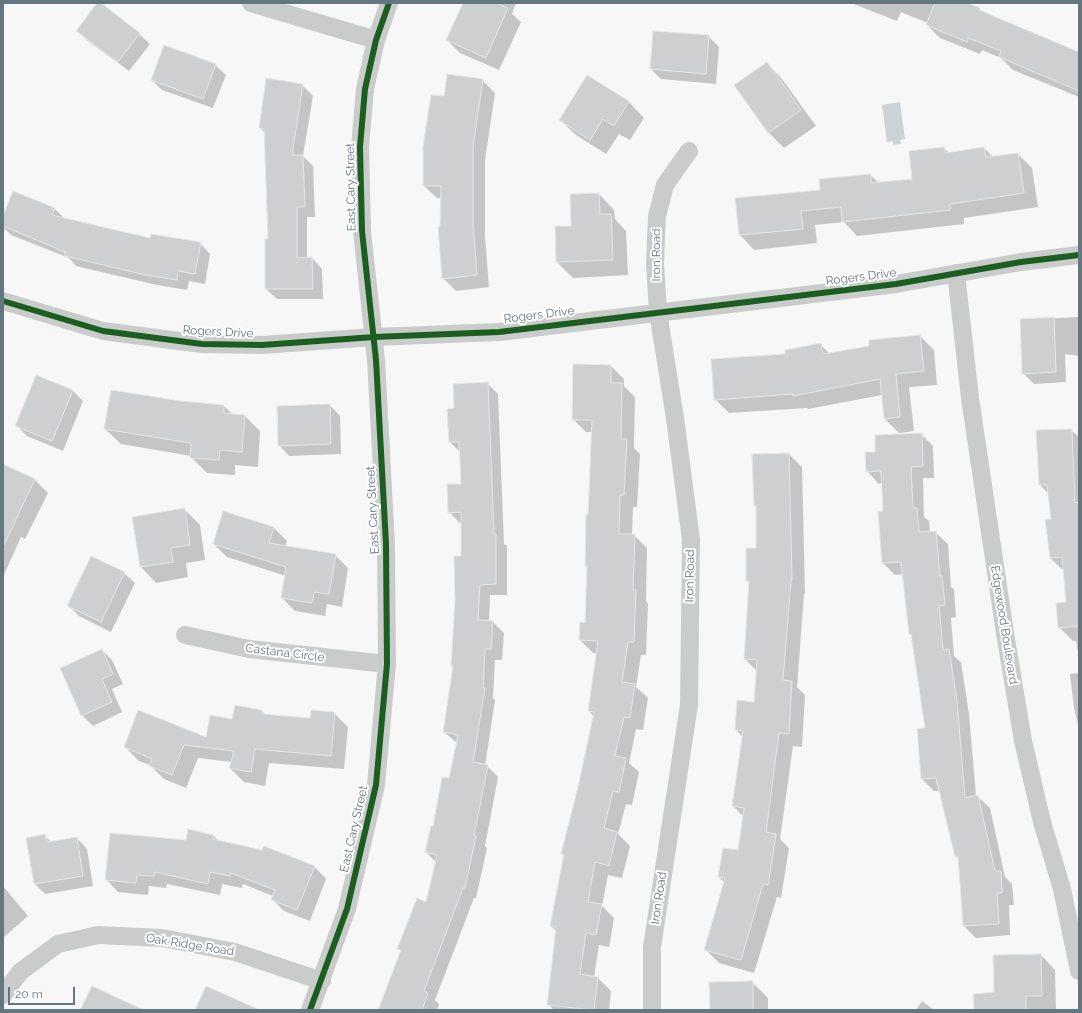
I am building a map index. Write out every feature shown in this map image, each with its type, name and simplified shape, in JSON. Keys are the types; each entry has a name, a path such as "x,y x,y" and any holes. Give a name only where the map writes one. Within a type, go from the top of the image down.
{"street":[{"path":"251,3 376,40"},
{"name":"East Cary Street","path":"310,1010 322,981 347,909 376,785 387,664 386,544 374,337 362,231 360,147 365,89 376,40 389,3"},
{"name":"Iron Road","path":"652,1010 652,947 666,847 689,705 691,540 675,418 658,312 655,263 657,216 665,185 689,151"},
{"name":"Rogers Drive","path":"3,301 103,331 202,344 262,345 374,337 499,332 896,284 1021,262 1079,255"},
{"name":"Edgewood Boulevard","path":"956,273 970,398 1005,633 1023,741 1042,822 1062,889 1079,971"},
{"name":"Castana Circle","path":"185,635 249,650 387,664"},
{"name":"Oak Ridge Road","path":"3,995 20,972 58,944 98,935 162,938 235,952 322,981"}],"shaded area":[{"path":"900,102 905,139 900,140 901,144 893,145 893,141 887,142 882,105"}],"building":[{"path":"97,3 101,3 140,33 118,62 76,31"},
{"path":"463,3 496,3 508,8 486,58 446,40"},
{"path":"935,3 968,3 980,8 979,10 1079,52 1079,91 999,57 1001,51 968,38 967,42 926,25"},
{"path":"653,31 709,35 706,74 650,69"},
{"path":"164,45 216,64 203,99 151,80"},
{"path":"767,62 801,110 768,133 734,85"},
{"path":"447,74 483,79 473,147 473,224 477,275 442,279 438,227 440,226 441,186 423,186 423,146 431,95 444,96"},
{"path":"587,75 629,101 614,126 603,119 590,140 559,120"},
{"path":"266,78 303,84 292,155 303,155 305,207 297,207 297,258 312,257 313,289 265,289 265,239 268,239 264,129 259,128"},
{"path":"944,147 945,153 984,147 986,157 1018,153 1024,193 950,204 950,210 842,222 841,207 801,211 803,229 739,235 735,198 820,190 819,179 871,174 871,183 912,179 909,151"},
{"path":"13,191 55,208 52,215 150,238 151,234 201,242 195,274 178,271 177,280 146,275 65,256 65,252 3,226 3,216"},
{"path":"599,193 600,214 611,214 613,260 556,262 555,226 571,226 570,194"},
{"path":"1054,317 1056,372 1022,374 1020,319"},
{"path":"920,335 924,371 896,374 900,417 884,419 880,379 793,396 793,394 714,400 711,359 785,354 785,350 821,343 823,354 869,346 869,340"},
{"path":"573,364 611,365 611,383 622,383 621,439 627,439 624,495 620,495 619,534 635,534 633,590 636,590 634,642 628,642 622,682 635,684 630,718 624,717 615,756 626,758 619,792 613,791 604,828 617,832 609,866 595,862 588,902 602,904 596,935 586,933 580,974 598,977 594,1010 547,1005 556,927 550,926 564,854 561,854 578,787 594,712 588,711 598,641 579,640 580,622 585,623 587,566 585,566 586,515 588,515 592,420 572,420"},
{"path":"36,375 73,390 52,441 15,426"},
{"path":"488,382 494,534 496,534 496,584 480,585 478,620 493,621 491,649 485,649 483,688 485,688 473,762 488,765 474,835 476,836 465,888 463,888 424,991 428,993 422,1010 378,1010 401,950 397,949 417,898 426,902 437,855 425,852 431,826 433,826 442,777 449,778 458,735 443,732 453,666 451,666 455,600 454,556 461,556 461,512 448,513 447,484 461,484 459,442 449,442 447,409 454,408 453,384"},
{"path":"111,390 181,401 224,405 224,413 245,415 242,452 220,450 219,460 190,458 191,443 104,429"},
{"path":"330,404 331,444 278,446 277,406"},
{"path":"1072,429 1075,503 1079,502 1079,626 1058,628 1056,603 1066,602 1062,557 1050,558 1045,520 1051,519 1047,485 1039,485 1036,430"},
{"path":"922,433 923,466 911,467 913,508 917,508 919,532 936,531 940,576 942,576 945,605 939,606 943,650 949,649 957,701 965,798 978,795 995,871 1001,871 1002,893 997,893 999,924 963,926 958,856 955,857 936,778 921,779 917,729 925,728 911,634 909,635 901,562 882,563 878,512 883,511 881,471 866,472 865,452 875,452 875,435"},
{"path":"789,453 792,580 783,680 792,681 789,734 779,733 766,832 776,834 768,885 763,884 741,960 704,950 725,878 718,877 723,848 738,850 744,808 732,806 743,731 735,730 737,700 754,702 757,660 744,659 749,581 746,581 746,548 756,548 756,506 754,506 752,454"},
{"path":"3,464 35,479 3,547"},
{"path":"185,508 190,545 171,548 173,562 140,567 132,517"},
{"path":"223,511 274,527 269,543 336,554 329,594 314,592 312,603 281,598 286,567 213,544"},
{"path":"91,556 125,572 101,622 67,606"},
{"path":"102,649 113,674 102,679 112,702 81,716 60,668"},
{"path":"235,705 262,710 262,714 310,718 311,710 335,712 331,756 255,749 251,772 229,768 234,751 184,745 172,775 149,766 152,759 124,747 138,710 206,737 210,715 232,719"},
{"path":"188,829 213,835 213,839 262,850 264,846 315,866 297,910 271,900 275,890 231,873 230,876 210,872 208,884 155,872 154,876 137,875 136,883 105,880 110,833 186,840"},
{"path":"45,834 47,842 77,837 83,876 34,884 26,838"},
{"path":"1041,954 1042,996 1026,996 1026,1010 974,1010 973,994 994,992 993,955"},
{"path":"753,981 753,1010 710,1010 709,982"},
{"path":"92,986 144,1010 80,1010"},
{"path":"206,986 260,1010 195,1010"}],"cycle path":[{"path":"310,1010 347,909 376,785 387,664 386,544 376,360 362,231 360,147 365,89 376,40 389,3"},
{"path":"3,301 103,331 202,344 262,345 374,337 499,332 896,284 1021,262 1079,255"}]}
